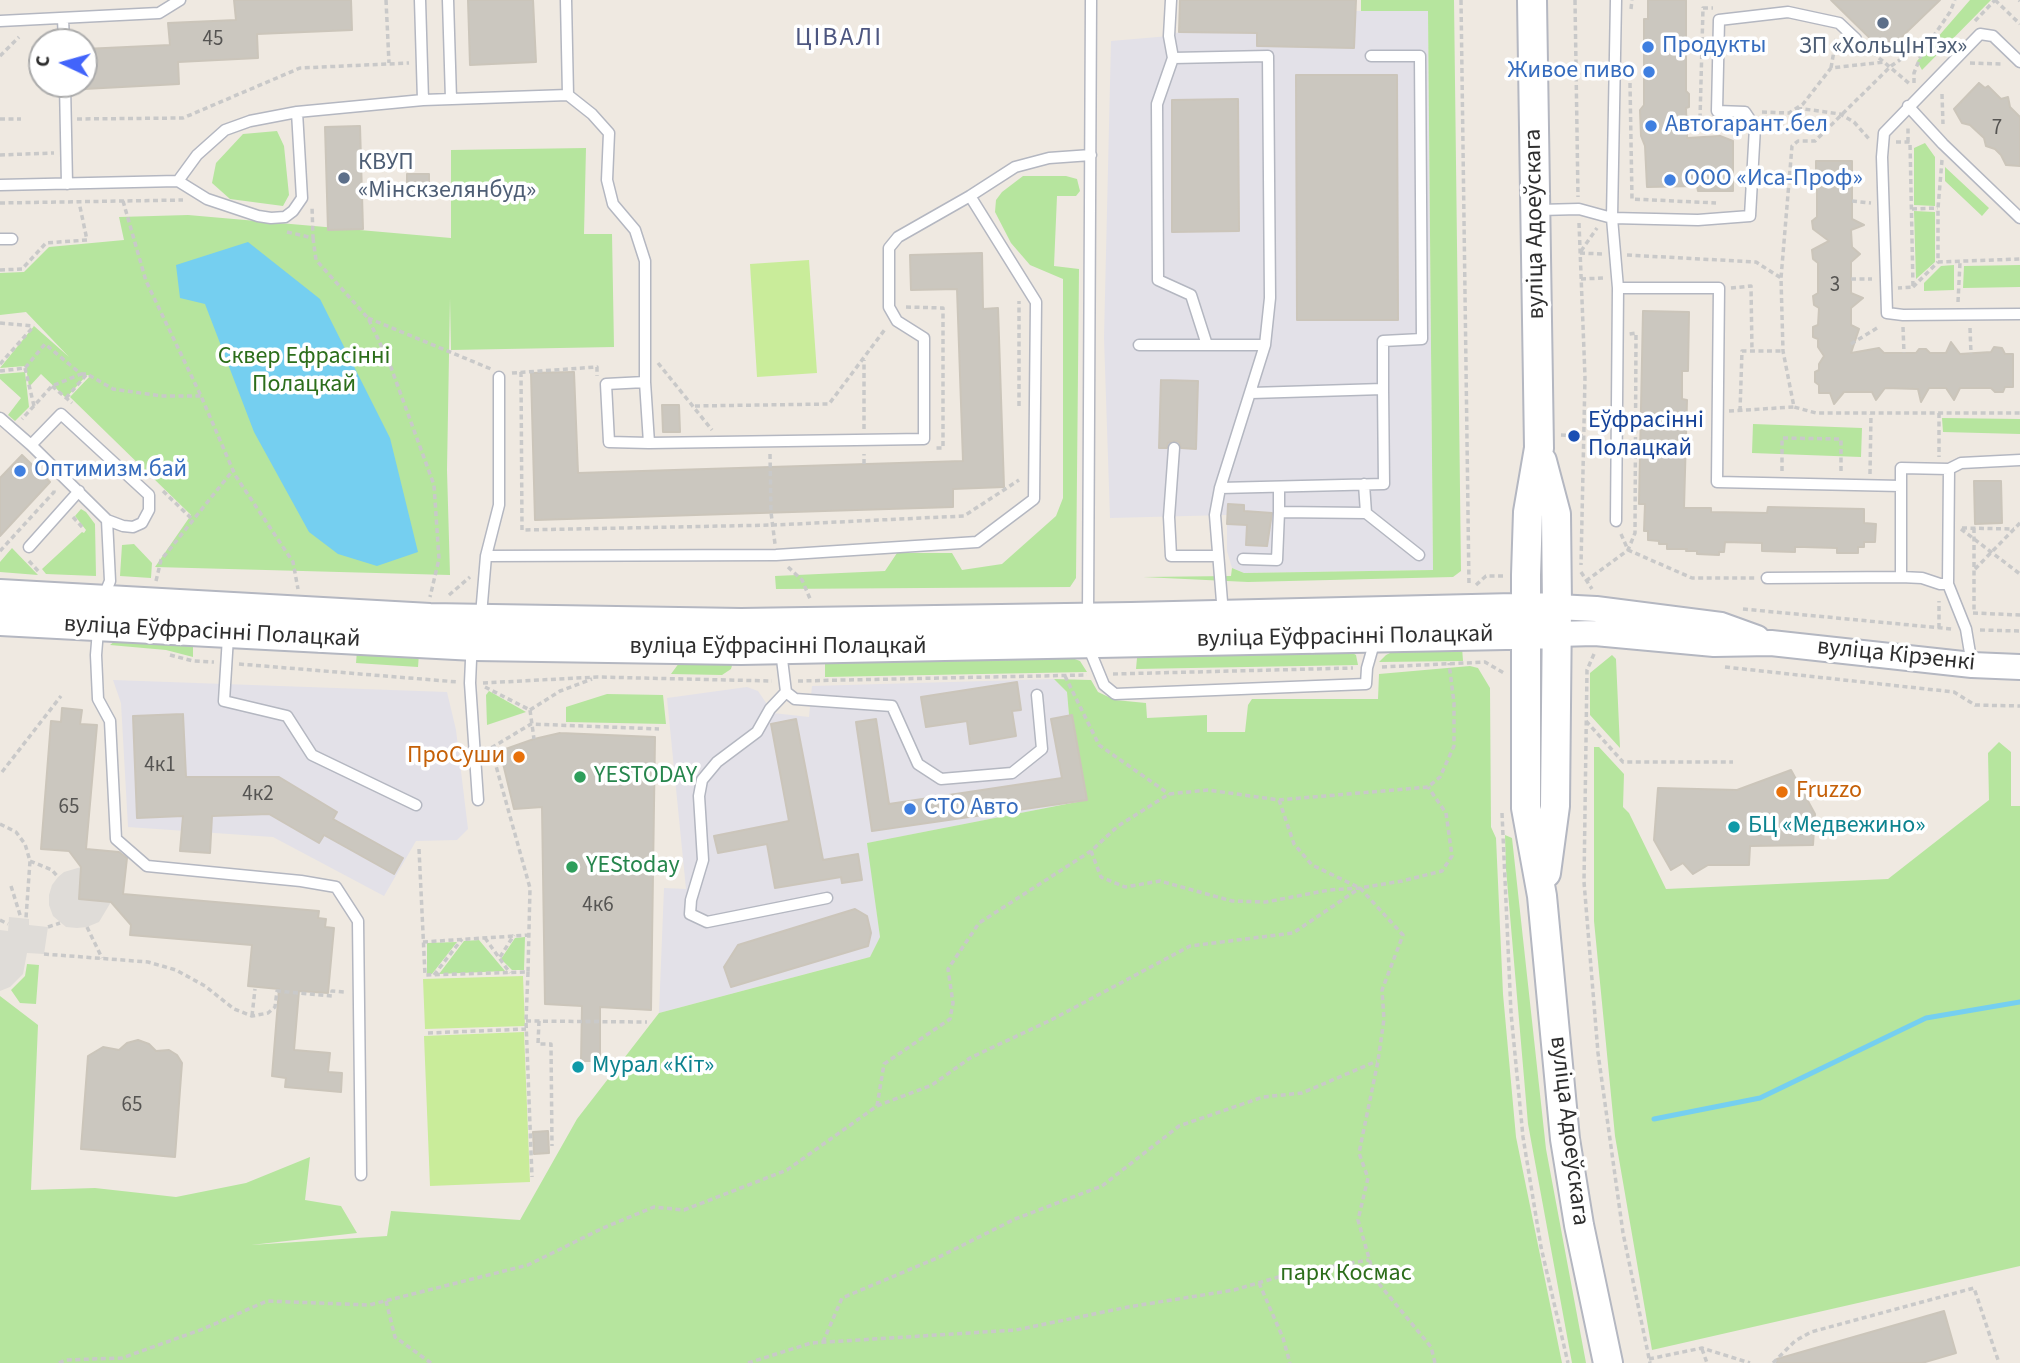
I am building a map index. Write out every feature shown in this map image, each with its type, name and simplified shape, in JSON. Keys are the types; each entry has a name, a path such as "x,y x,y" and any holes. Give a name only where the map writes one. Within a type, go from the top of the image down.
{"main road":[{"name":"вуліца Адоеўскага","path":"1532,0 1539,448 1528,512 1526,808 1542,896 1565,1139 1579,1225 1608,1363"},
{"name":"вуліца Адоеўскага","path":"1539,448 1556,514 1557,620 1555,806 1542,896"},
{"name":"вуліца Еўфрасінні Полацкай","path":"0,594 229,634 479,626"},
{"name":"вуліца Еўфрасінні Полацкай","path":"0,621 100,613 780,636 1088,631 1376,636 1526,621"},
{"name":"вуліца Еўфрасінні Полацкай","path":"1088,631 1223,615 1557,620"}],"street":[{"name":"вуліца Кірэенкі","path":"1557,620 1596,609 1721,625 1771,643 1972,665 2020,667"}],"lane":[{"path":"0,21 159,13 178,0"},
{"path":"419,0 423,100"},
{"path":"448,0 451,99"},
{"path":"566,0 568,96"},
{"path":"1091,0 1088,631 1104,685 1115,694 1366,684 1367,668 1376,636"},
{"path":"1171,0 1170,36 1173,58 1157,104 1158,280 1191,295 1206,345"},
{"path":"1616,0 1609,217 1616,254 1617,283 1616,521"},
{"path":"1536,210 1578,209 1609,217 1698,220 1751,216 1755,127 1745,112 1717,111 1718,20 1788,12 1839,23 1856,39"},
{"path":"63,19 63,28"},
{"path":"2020,62 1993,36 1980,34 1884,133 1882,158 1887,313 2020,314"},
{"path":"1220,488 1384,484 1383,341 1422,339 1420,55 1371,56"},
{"path":"1173,58 1268,56 1270,298 1265,345 1220,488 1215,515 1223,615"},
{"path":"178,181 197,155 225,130 250,121 297,112 423,100 568,96 592,114 609,133 607,180 613,204 635,230 645,261 645,382 649,443"},
{"path":"65,98 67,184"},
{"path":"1908,106 1943,144 2020,218"},
{"path":"0,185 178,181 207,199 258,216 285,216 293,211 302,198 297,112"},
{"path":"645,382 606,384 609,442 712,444 924,439 924,338 897,321 889,307 889,248 898,237 1015,167 1049,158 1090,155"},
{"path":"486,556 776,555 977,542 1034,499 1036,302 970,196"},
{"path":"0,239 12,239"},
{"path":"1617,283 1719,288 1717,482 1901,486"},
{"path":"1139,345 1265,345"},
{"path":"478,800 470,683 471,660 479,626 486,556 499,505 499,377"},
{"path":"1251,393 1383,389"},
{"path":"0,418 107,520 133,527 142,523 149,510 149,495 61,414 31,445"},
{"path":"1174,448 1169,517 1171,556 1218,556"},
{"path":"1901,577 1900,468 1950,468 1961,463 2020,460"},
{"path":"1950,468 1948,584 1966,629 1972,665"},
{"path":"1364,484 1366,513"},
{"path":"1243,559 1277,560 1279,486"},
{"path":"29,547 79,491"},
{"path":"1279,512 1366,513 1419,555"},
{"path":"107,520 110,582 100,613 96,654 98,699 110,721 116,839 147,866 336,887 358,921 361,1175"},
{"path":"1767,578 1901,577 1923,578 1948,584"},
{"path":"229,634 224,701 287,716 312,755 416,805"},
{"path":"780,636 786,692 795,699 811,698 892,706 918,764 941,779 1012,773 1042,749 1037,695"},
{"path":"786,692 770,709 757,732 717,762 702,780 699,796 703,860 691,900 690,914 707,922 827,898"}],"path":[{"path":"386,0 389,63"},
{"path":"1461,0 1471,577 1468,591 1486,576 1505,576"},
{"path":"1575,0 1578,209 1585,377 1581,575 1596,595"},
{"path":"1915,89 1913,81 1918,61 1955,0"},
{"path":"1985,11 1986,0"},
{"path":"1995,0 2020,24"},
{"path":"1745,112 1788,113 1803,104 1831,68 1839,23"},
{"path":"0,56 19,37"},
{"path":"1794,407 1783,351 1782,278 1792,146 1798,141 1815,141 1891,66 1930,39"},
{"path":"1831,68 1886,62"},
{"path":"76,119 183,118 300,68 422,63"},
{"path":"1961,63 2006,64"},
{"path":"1938,262 1938,208 1943,144 1942,87"},
{"path":"1797,108 1840,114 1854,122 1873,143"},
{"path":"0,119 21,119"},
{"path":"1892,142 1910,142 1913,287"},
{"path":"0,155 66,152"},
{"path":"0,203 186,200"},
{"path":"312,200 316,260 368,317 389,362 434,485 439,559 430,597 438,598"},
{"path":"0,270 22,269 46,243 87,240 79,201"},
{"path":"122,201 146,281 201,396 234,475 293,562 299,590 286,590"},
{"path":"1852,201 1873,203"},
{"path":"1912,209 1938,208"},
{"path":"1580,253 1609,217"},
{"path":"277,229 313,238"},
{"path":"1580,253 1756,262 1782,278"},
{"path":"1885,289 1913,287 1938,262 2020,259"},
{"path":"1957,314 1959,262"},
{"path":"1581,279 1617,283"},
{"path":"1851,279 1874,279"},
{"path":"1719,288 1751,286 1752,351"},
{"path":"368,317 502,373 597,367"},
{"path":"695,406 829,404 895,317"},
{"path":"0,323 34,326 0,364"},
{"path":"1970,326 1971,354"},
{"path":"1903,327 1904,353"},
{"path":"1851,344 1877,328"},
{"path":"0,371 25,368 45,344 81,374"},
{"path":"1740,411 1742,351 1783,351"},
{"path":"645,358 652,357 695,406 712,428 712,444"},
{"path":"864,358 864,464"},
{"path":"25,368 34,406"},
{"path":"14,430 52,386 81,374 87,374 113,389 161,396 201,396"},
{"path":"66,398 87,374"},
{"path":"1717,412 1794,407 1816,413 2020,413"},
{"path":"1869,485 1871,414"},
{"path":"1782,484 1782,438 1841,439 1841,485"},
{"path":"770,449 771,512 776,555 802,580 812,603"},
{"path":"155,584 161,560 233,469"},
{"path":"0,551 54,492 53,484"},
{"path":"74,512 73,516 83,528"},
{"path":"1948,519 2020,574"},
{"path":"1616,521 1628,550 1692,578 1767,578"},
{"path":"1974,569 2020,523"},
{"path":"1959,528 2014,529"},
{"path":"1974,528 1975,614"},
{"path":"472,575 445,598 479,626"},
{"path":"33,577 44,578"},
{"path":"800,603 819,604"},
{"path":"1733,608 1966,629 2020,631"},
{"path":"1939,612 2020,615"},
{"path":"1595,652 1587,670 1584,882 1598,1053 1623,1233 1650,1361 1702,1348 1750,1363"},
{"path":"877,1106 884,1064 950,1019 953,1003 948,969 979,923 1091,851 1118,826 1169,794 1208,790 1279,800 1428,787 1440,777 1454,746 1454,704 1449,663"},
{"path":"1468,663 1485,663 1504,672 1504,685"},
{"path":"1719,666 1954,692 1975,705 2020,706"},
{"path":"1065,675 1099,745 1169,794"},
{"path":"530,710 560,691 597,677"},
{"path":"470,683 530,710"},
{"path":"2,772 61,696"},
{"path":"530,710 534,739"},
{"path":"1586,721 1623,762 1733,762"},
{"path":"532,1177 526,1029 530,888 491,748 531,724 659,729"},
{"path":"1091,851 1101,877 1125,887 1160,881 1232,901 1266,902 1329,890 1360,888 1442,871 1452,856 1446,813 1428,787"},
{"path":"1279,800 1294,844 1312,865 1360,888 1403,935 1382,990 1384,1019 1359,1153 1368,1178 1357,1220 1375,1279 1431,1346 1435,1363"},
{"path":"1502,812 1511,1013 1523,1137 1541,1247 1568,1363"},
{"path":"0,824 16,832 25,844 30,861 23,918 11,886"},
{"path":"419,849 425,975 528,972"},
{"path":"30,861 52,870 58,877"},
{"path":"59,1363 65,1360 122,1357 203,1329 267,1301 369,1305 528,1265 603,1228 654,1207 684,1210 787,1170 877,1106 932,1085 970,1058 1053,1019 1190,946 1293,933 1360,888"},
{"path":"0,920 8,924"},
{"path":"48,927 60,923"},
{"path":"87,928 102,958"},
{"path":"500,957 514,935"},
{"path":"423,942 529,935"},
{"path":"485,937 510,973"},
{"path":"434,975 462,939"},
{"path":"44,954 148,961 176,970 205,986 234,1009 252,1016 268,1013 275,1007 277,991 332,996 332,991 359,993"},
{"path":"252,1016 254,989"},
{"path":"526,1021 647,1022"},
{"path":"539,1021 538,1045 551,1044 552,1146"},
{"path":"428,1033 526,1029"},
{"path":"823,1342 842,1298 937,1258 1015,1219 1102,1186 1179,1126 1263,1097 1302,1093 1378,1061"},
{"path":"748,1363 811,1343 1016,1330 1128,1307 1234,1290 1292,1272 1369,1259"},
{"path":"1259,1283 1283,1338 1290,1363"},
{"path":"1773,1363 1795,1340 1811,1332 1974,1288 1999,1363"},
{"path":"386,1300 395,1337 431,1363"},
{"path":"1702,1348 1707,1363"}],"shaded area":[{"path":"1180,0 1356,0 1356,11 1428,11 1433,570 1244,573 1232,568 1227,551 1227,515 1110,518 1104,338 1111,41 1169,36 1179,32"},
{"path":"1054,679 1067,692 1069,715 1072,717 1087,800 868,843 880,937 870,957 659,1013 664,888 686,889 667,698 747,687 758,691 773,713 809,717 812,686"},
{"path":"113,680 447,692 456,730 468,829 457,840 416,841 384,896 273,837 128,827 121,703"},
{"path":"81,867 79,899 111,902 99,922 87,927 66,927 53,916 49,895 58,877 64,872"},
{"path":"9,917 29,919 29,925 48,927 44,954 27,953 23,974 10,987 0,991 0,930 8,931"}],"green space":[{"path":"1361,0 1454,0 1461,571 1453,577 1248,582 1143,577 1231,576 1232,568 1244,573 1433,570 1428,11 1361,11"},
{"path":"1970,0 1991,0 1922,70 1917,61"},
{"path":"277,131 284,146 289,195 283,206 230,199 212,183 216,163 243,134"},
{"path":"1925,143 1935,157 1935,206 1914,205 1914,148"},
{"name":"Сквер Ефрасінні Полацкай","path":"586,148 584,234 612,234 614,347 451,350 450,298 447,470 450,575 155,567 191,515 70,397 90,376 87,375 66,398 41,374 29,387 26,366 0,368 34,326 69,357 26,312 0,315 0,273 24,272 49,247 124,240 119,217 188,215 451,238 451,150"},
{"path":"1945,167 1989,208 1982,216 1945,181"},
{"path":"1023,176 1066,176 1077,179 1080,191 1076,196 1057,196 1054,266 1079,269 1076,578 1070,587 776,589 775,576 885,571 897,553 952,553 962,570 1002,564 1056,516 1063,498 1063,279 1030,265 1011,243 995,212 996,200 1002,192"},
{"path":"1914,211 1935,212 1935,262 1916,279"},
{"path":"809,260 817,373 757,377 750,264"},
{"path":"1954,265 1954,290 1924,291 1924,283 1941,266"},
{"path":"2020,265 2020,287 1963,288 1964,266"},
{"path":"25,372 29,407 15,421 8,415 21,398 0,379 0,374"},
{"path":"1942,418 2020,419 2020,434 1943,432"},
{"path":"1753,424 1862,428 1861,457 1752,453"},
{"path":"81,509 95,524 96,576 46,574 42,569 86,530 75,516"},
{"path":"134,544 152,563 151,578 120,576 122,545"},
{"path":"12,548 38,575 0,572 0,562"},
{"path":"116,640 191,643 193,657 166,650 110,645"},
{"path":"1462,647 1463,661 1379,662 1400,648"},
{"path":"357,651 419,654 418,667 356,663"},
{"path":"1349,651 1356,655 1358,665 1136,669 1137,658"},
{"path":"1612,655 1616,659 1620,748 1590,715 1590,673"},
{"path":"1072,658 1080,661 1087,672 825,677 825,662"},
{"path":"682,659 733,662 731,669 722,675 671,674"},
{"name":"парк Космас","path":"1470,666 1478,668 1490,688 1491,827 1496,838 1503,994 1516,1137 1562,1363 0,1363 0,996 38,1025 31,1190 95,1188 176,1197 246,1183 310,1157 305,1200 341,1206 357,1233 251,1245 387,1236 391,1211 520,1220 577,1119 659,1013 870,957 880,937 867,843 1087,800 1072,717 1069,715 1067,692 1054,679 1091,680 1098,692 1115,700 1146,703 1147,718 1207,715 1207,732 1245,732 1248,705 1252,699 1378,699 1379,674"},
{"path":"489,691 526,712 487,725 486,695"},
{"path":"607,694 663,695 666,724 566,722 566,707"},
{"path":"1999,742 2011,752 2011,806 2020,806 2020,1266 1652,1350 1615,1136 1594,921 1594,747 1599,747 1624,774 1623,807 1629,813 1666,889 1888,879 1989,800 1988,753"},
{"path":"1505,835 1512,838 1546,1149 1586,1363 1572,1363 1528,1124"},
{"path":"525,937 524,970 512,970 501,959 515,938"},
{"path":"479,940 505,971 439,974 464,941"},
{"path":"457,942 432,974 427,974 427,943"},
{"path":"27,964 39,965 36,1004 20,1003 11,990 25,976"},
{"path":"523,976 525,1026 425,1029 423,979"},
{"path":"524,1032 530,1182 430,1186 424,1036"}],"water":[{"path":"248,242 320,299 390,438 418,552 377,566 338,554 309,532 254,432 205,304 180,298 176,265"}],"building":[{"path":"234,0 351,0 352,30 257,34 258,58 178,62 179,84 98,88 98,48 170,45 168,23 236,20"},
{"path":"468,0 533,0 536,62 470,65"},
{"path":"1180,0 1356,0 1354,48 1257,46 1257,33 1179,32"},
{"path":"1648,0 1686,0 1686,91 1689,94 1689,107 1686,108 1687,138 1720,136 1733,141 1733,191 1698,191 1697,186 1647,187 1640,110 1644,105 1644,19 1648,19"},
{"path":"1831,0 1940,0 1885,53"},
{"path":"1296,75 1397,75 1398,320 1297,320"},
{"path":"1979,83 1985,88 1988,86 2001,99 2008,97 2010,107 2020,117 2020,166 2006,165 1995,149 1986,146 1984,138 1970,125 1962,123 1954,109"},
{"path":"1238,99 1239,231 1172,232 1172,100"},
{"name":"КВУП «Мінскзелянбуд»","path":"360,126 363,229 328,230 325,127"},
{"path":"1816,161 1852,161 1852,172 1860,181 1852,186 1852,219 1864,225 1851,230 1852,247 1860,254 1851,262 1851,293 1863,298 1851,308 1851,325 1859,329 1851,353 1879,348 1884,353 1916,353 1919,349 1926,349 1930,353 1946,353 1951,342 1960,354 1991,352 1994,347 2002,348 2005,354 2013,354 2013,387 2005,387 2003,392 1995,392 1991,388 1960,388 1954,400 1946,388 1929,388 1921,402 1918,389 1885,388 1876,400 1872,392 1844,392 1834,404 1830,393 1819,393 1815,372 1819,370 1824,356 1818,347 1818,339 1813,337 1813,327 1818,325 1819,308 1814,305 1813,296 1818,293 1818,263 1813,259 1812,250 1829,241 1813,229 1812,221 1817,217 1817,188 1813,184 1812,175 1816,172"},
{"path":"407,174 429,174 429,195 407,196"},
{"path":"982,253 983,309 998,308 1004,487 953,489 953,507 535,520 531,373 574,372 578,473 963,461 957,289 911,290 910,255"},
{"path":"1643,311 1689,312 1688,371 1682,371 1682,399 1687,400 1684,508 1711,508 1711,512 1767,513 1768,507 1864,509 1864,523 1876,524 1875,542 1864,542 1864,547 1858,547 1858,553 1837,553 1837,548 1804,547 1795,547 1795,552 1762,551 1762,543 1725,542 1724,552 1719,552 1719,555 1697,554 1697,551 1686,551 1687,549 1667,549 1667,544 1648,540 1648,531 1644,531 1645,504 1639,504"},
{"path":"1161,380 1198,381 1196,449 1181,448 1179,442 1174,441 1168,443 1167,448 1159,448"},
{"path":"662,405 679,405 680,432 663,432"},
{"path":"22,455 50,482 0,536 0,478"},
{"path":"1974,481 2001,481 2002,523 1975,524"},
{"path":"1228,504 1244,505 1244,511 1272,513 1267,546 1246,545 1247,525 1227,524"},
{"path":"1017,682 1021,710 1012,711 1016,736 970,744 967,721 926,727 921,697"},
{"path":"62,708 82,710 80,724 97,725 86,849 119,852 127,858 123,894 319,911 318,918 326,919 325,927 334,928 328,993 299,991 294,1050 330,1053 328,1072 342,1073 341,1092 285,1087 286,1078 272,1076 279,989 248,986 252,945 130,935 131,925 111,902 79,899 81,867 69,851 41,849 51,721 61,722"},
{"path":"183,714 186,777 279,777 337,812 333,819 403,858 394,874 324,835 319,843 269,814 212,816 210,853 180,851 183,816 137,818 133,716"},
{"path":"1072,715 1087,800 872,831 856,722 876,719 889,804 1062,778 1051,719"},
{"path":"796,719 823,860 858,854 862,880 842,883 841,877 775,888 767,844 718,853 714,836 789,821 771,724"},
{"path":"560,733 655,737 651,1010 600,1007 600,1061 581,1061 582,1006 545,1004 542,807 514,809 500,751"},
{"name":"БЦ «Медвежино»","path":"1791,770 1815,814 1813,845 1750,846 1749,865 1708,865 1693,874 1683,863 1671,870 1654,840 1658,788 1737,790"},
{"path":"855,909 867,916 871,933 868,946 731,987 724,967 738,945"},
{"path":"138,1040 149,1044 156,1051 169,1050 177,1055 182,1063 175,1157 81,1149 88,1056 103,1047 119,1050 127,1043"},
{"path":"548,1131 549,1153 534,1154 533,1132"},
{"path":"1944,1311 1956,1353 1922,1363 1777,1363 1777,1359"}],"waterway":[{"path":"1654,1119 1760,1098 1926,1018 2020,1002"}],"place":[{"name":"ЗП «ХольцIнТэх»","path":"1883,23"},
{"name":"Продукты","path":"1648,47"},
{"name":"Живое пиво","path":"1649,72"},
{"name":"Автогарант.бел","path":"1651,126"},
{"name":"КВУП «Мінскзелянбуд»","path":"344,178"},
{"name":"ООО «Иса-Проф»","path":"1670,180"},
{"name":"Еўфрасінні Полацкай","path":"1574,436"},
{"name":"Оптимизм.бай","path":"20,471"},
{"name":"ПроСуши","path":"519,757"},
{"name":"YESTODAY","path":"580,777"},
{"name":"Fruzzo","path":"1782,792"},
{"name":"СТО Авто","path":"910,809"},
{"name":"БЦ «Медвежино»","path":"1734,827"},
{"name":"YEStoday","path":"572,867"},
{"name":"Мурал «Кіт»","path":"578,1067"}],"district":[{"name":"ЦІВАЛІ","path":"839,39"}]}
